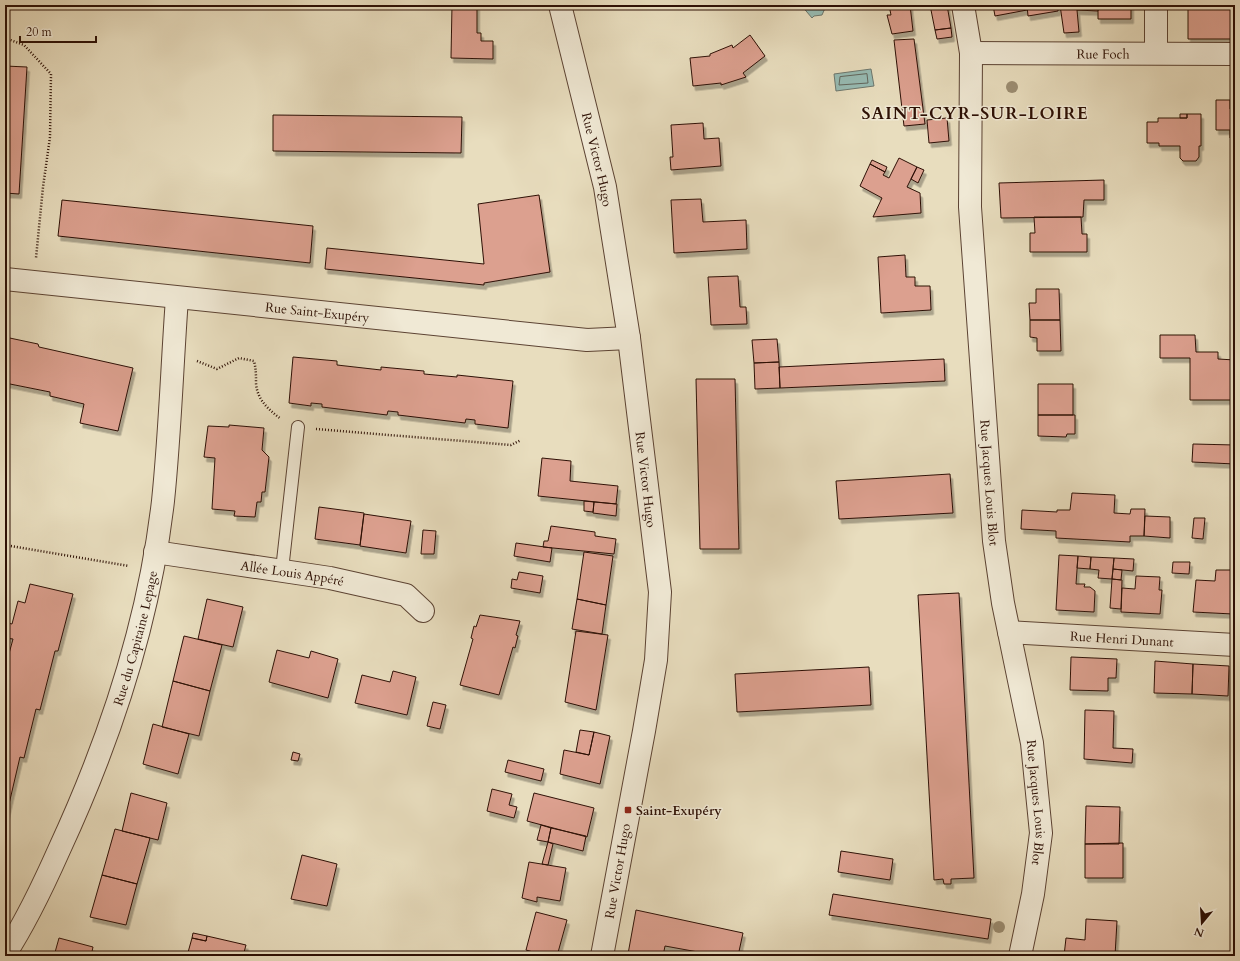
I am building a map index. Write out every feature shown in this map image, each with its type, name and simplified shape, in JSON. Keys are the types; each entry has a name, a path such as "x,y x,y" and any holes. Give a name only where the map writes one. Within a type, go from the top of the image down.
{"street":[{"name":"Rue Victor Hugo","path":"560,5 605,187 629,338 660,592 656,660 646,723 602,956"},
{"name":"Rue Jacques Louis Blot","path":"963,5 972,53 970,207 994,540 1003,603 1032,743 1041,833 1033,894 1020,956"},
{"path":"1156,5 1156,53"},
{"name":"Rue Foch","path":"972,53 1235,54"},
{"name":"Rue Saint-Exupéry","path":"5,280 587,340 629,338"},
{"name":"Rue du Capitaine Lepage","path":"5,954 42,888 95,770 115,712 140,628 163,502 177,298"},
{"name":"Allée Louis Appéré","path":"153,561 282,570 330,578 406,595 423,611"},
{"name":"Rue Henri Dunant","path":"1009,632 1235,645"}],"lane":[{"path":"282,570 298,427"}],"path":[{"path":"5,38 24,45 51,74 50,137 43,187 34,283"},
{"path":"174,353 217,369 239,358 254,361 257,372 256,384 259,394 266,407 286,422 298,427 511,446 521,440"},
{"path":"5,545 153,561"}],"water":[{"path":"801,5 826,6 822,15 814,16 812,18"},
{"path":"871,69 874,86 836,91 834,74"}],"building":[{"path":"452,5 477,6 477,33 481,33 481,41 493,41 493,59 451,58"},
{"path":"889,5 910,5 913,31 892,34 887,15 891,15"},
{"path":"930,5 947,5 951,28 935,30"},
{"path":"993,5 1027,5 1027,10 995,16"},
{"path":"1027,5 1058,5 1058,11 1028,16"},
{"path":"1060,5 1098,5 1098,11 1077,10 1079,32 1064,33"},
{"path":"1098,5 1131,5 1131,19 1098,19"},
{"path":"1188,5 1232,5 1232,39 1188,39"},
{"path":"951,28 952,37 937,39 935,30"},
{"path":"750,35 765,56 743,73 746,77 721,85 721,83 693,86 690,58 710,56 710,54 732,45 733,48"},
{"path":"914,39 925,124 904,126 894,40"},
{"path":"5,66 27,67 19,194 5,193"},
{"path":"1216,100 1230,100 1230,109 1235,109 1235,138 1230,138 1230,130 1216,130"},
{"path":"1180,114 1187,114 1187,118 1180,118"},
{"path":"1187,114 1201,114 1201,146 1199,146 1199,157 1196,161 1183,161 1180,158 1180,146 1159,146 1159,143 1147,143 1147,122 1158,122 1158,118 1187,118"},
{"path":"273,115 462,117 461,153 273,151"},
{"path":"947,118 949,141 929,143 927,120"},
{"path":"703,123 704,139 719,138 721,166 671,170 670,157 673,157 671,125"},
{"path":"899,158 917,167 907,187 920,193 921,213 873,217 882,198 860,186 870,164 885,172 883,175 889,178"},
{"path":"872,160 887,167 885,172 870,164"},
{"path":"917,167 924,170 918,183 911,179"},
{"path":"1104,180 1104,200 1084,200 1083,217 1001,218 999,183"},
{"path":"539,195 550,272 484,283 484,285 325,269 327,248 484,264 478,204"},
{"path":"701,199 703,222 746,220 747,249 674,253 671,200"},
{"path":"62,200 313,226 310,263 58,236"},
{"path":"1034,217 1081,217 1082,234 1087,234 1087,252 1030,252 1030,233 1035,233"},
{"path":"905,255 906,277 915,277 915,286 930,286 931,310 881,313 878,257"},
{"path":"738,276 740,307 746,307 747,324 711,325 708,277"},
{"path":"1036,289 1059,289 1060,320 1030,320 1029,303 1036,303"},
{"path":"1030,320 1060,320 1061,351 1037,351 1037,338 1030,337"},
{"path":"1160,335 1195,335 1196,352 1218,352 1218,359 1235,360 1235,400 1190,400 1190,358 1160,358"},
{"path":"5,337 38,344 39,347 133,368 118,431 80,423 84,404 50,396 50,392 5,383"},
{"path":"777,339 779,362 754,363 752,340"},
{"path":"293,357 337,361 337,365 381,370 381,367 424,371 424,374 457,377 457,375 513,381 508,428 475,424 475,420 466,419 465,423 398,415 398,412 388,411 387,415 322,407 322,404 311,403 311,406 289,403"},
{"path":"944,359 945,381 780,388 779,367"},
{"path":"779,362 780,388 755,389 754,363"},
{"path":"696,379 735,379 739,549 700,549"},
{"path":"1038,384 1073,384 1073,415 1038,415"},
{"path":"1038,415 1075,415 1075,434 1067,434 1066,437 1038,436"},
{"path":"229,425 264,428 262,450 269,457 265,492 262,492 261,502 257,502 255,517 234,516 235,511 212,509 215,458 204,457 208,426 229,427"},
{"path":"1193,444 1235,445 1235,464 1192,462"},
{"path":"542,458 571,461 570,481 618,486 616,504 538,496"},
{"path":"950,474 953,513 839,519 836,481"},
{"path":"1072,493 1115,495 1114,513 1130,514 1131,509 1145,509 1144,536 1130,536 1130,542 1056,538 1056,531 1021,529 1022,510 1057,512 1057,510 1070,510"},
{"path":"584,501 594,502 593,512 584,511"},
{"path":"594,502 617,504 616,516 593,513"},
{"path":"319,507 364,513 360,545 315,539"},
{"path":"364,514 411,521 406,553 360,546"},
{"path":"1145,516 1170,517 1170,538 1144,536"},
{"path":"1194,518 1205,518 1203,539 1192,538"},
{"path":"551,526 595,532 595,536 616,539 614,554 543,547 544,541 548,541"},
{"path":"423,530 436,531 434,554 421,554"},
{"path":"516,543 552,548 550,562 514,556"},
{"path":"584,552 613,556 606,605 577,599"},
{"path":"1059,555 1078,556 1076,584 1085,584 1084,587 1090,587 1095,591 1094,612 1056,610"},
{"path":"1078,556 1091,557 1090,569 1077,568"},
{"path":"1091,557 1114,558 1112,579 1098,578 1099,570 1090,569"},
{"path":"1114,558 1134,559 1133,571 1113,569"},
{"path":"1173,562 1190,562 1189,574 1172,573"},
{"path":"1113,569 1122,570 1121,580 1112,579"},
{"path":"1216,570 1235,570 1233,614 1193,612 1196,580 1215,581"},
{"path":"519,572 543,576 540,593 511,588 512,579 517,580"},
{"path":"1136,576 1160,577 1159,590 1162,590 1160,614 1121,612 1122,588 1135,589"},
{"path":"1112,579 1122,580 1121,609 1110,608"},
{"path":"1235,580 1235,615 1233,614"},
{"path":"30,584 73,594 58,651 55,651 40,710 36,709 24,758 20,757 6,817 5,661 7,661 13,639 5,638 5,633 8,623 12,624 18,601 25,603"},
{"path":"959,593 974,878 951,879 951,884 944,884 943,879 934,880 918,595"},
{"path":"207,599 243,607 233,647 198,639"},
{"path":"577,599 606,605 602,634 572,629"},
{"path":"480,615 520,621 516,635 518,636 515,648 513,647 499,695 460,685 473,639 471,638 474,626 476,627"},
{"path":"576,631 608,635 596,710 565,702"},
{"path":"184,636 222,645 210,691 173,681"},
{"path":"277,650 309,658 311,651 338,659 328,698 269,682"},
{"path":"1071,657 1117,659 1116,678 1108,678 1108,691 1070,690"},
{"path":"1155,661 1193,664 1192,694 1154,693"},
{"path":"1193,664 1229,666 1228,696 1192,694"},
{"path":"869,667 871,705 737,712 735,674"},
{"path":"393,671 416,677 407,715 355,703 362,675 390,682"},
{"path":"173,681 210,691 199,736 162,727"},
{"path":"433,702 446,705 440,729 427,726"},
{"path":"1085,710 1114,711 1113,748 1133,749 1132,763 1084,759"},
{"path":"153,724 189,734 178,774 143,764"},
{"path":"580,730 594,732 589,755 576,752"},
{"path":"594,732 610,736 600,784 560,774 564,750 589,755"},
{"path":"293,752 300,754 298,761 291,760"},
{"path":"508,760 544,769 541,781 505,772"},
{"path":"492,789 512,794 509,805 517,807 514,818 487,811"},
{"path":"131,793 167,803 158,840 122,831"},
{"path":"534,793 594,808 587,837 527,821"},
{"path":"1086,806 1120,807 1119,844 1085,844"},
{"path":"541,825 551,828 548,842 537,840"},
{"path":"551,828 586,836 583,851 548,842"},
{"path":"115,829 150,838 137,884 102,875"},
{"path":"548,842 553,844 548,865 542,864"},
{"path":"1123,843 1123,878 1085,878 1085,844"},
{"path":"841,851 893,859 890,880 838,872"},
{"path":"302,855 337,864 327,906 291,899"},
{"path":"529,862 566,868 560,901 537,897 537,902 522,898"},
{"path":"102,875 137,884 126,925 90,917"},
{"path":"833,894 991,919 988,939 829,915"},
{"path":"636,910 743,933 738,956 697,956 698,952 665,946 663,956 628,954"},
{"path":"536,912 567,920 557,956 547,956 526,950"},
{"path":"1086,919 1117,921 1115,956 1064,956 1066,938 1085,940"},
{"path":"193,933 207,936 206,941 192,938"},
{"path":"207,936 246,945 243,956 187,956 192,938 206,941"},
{"path":"59,938 93,947 91,956 54,956"}],"place":[{"name":"Saint-Exupéry","path":"628,810"}],"district":[{"name":"SAINT-CYR-SUR-LOIRE","path":"975,113"}]}
